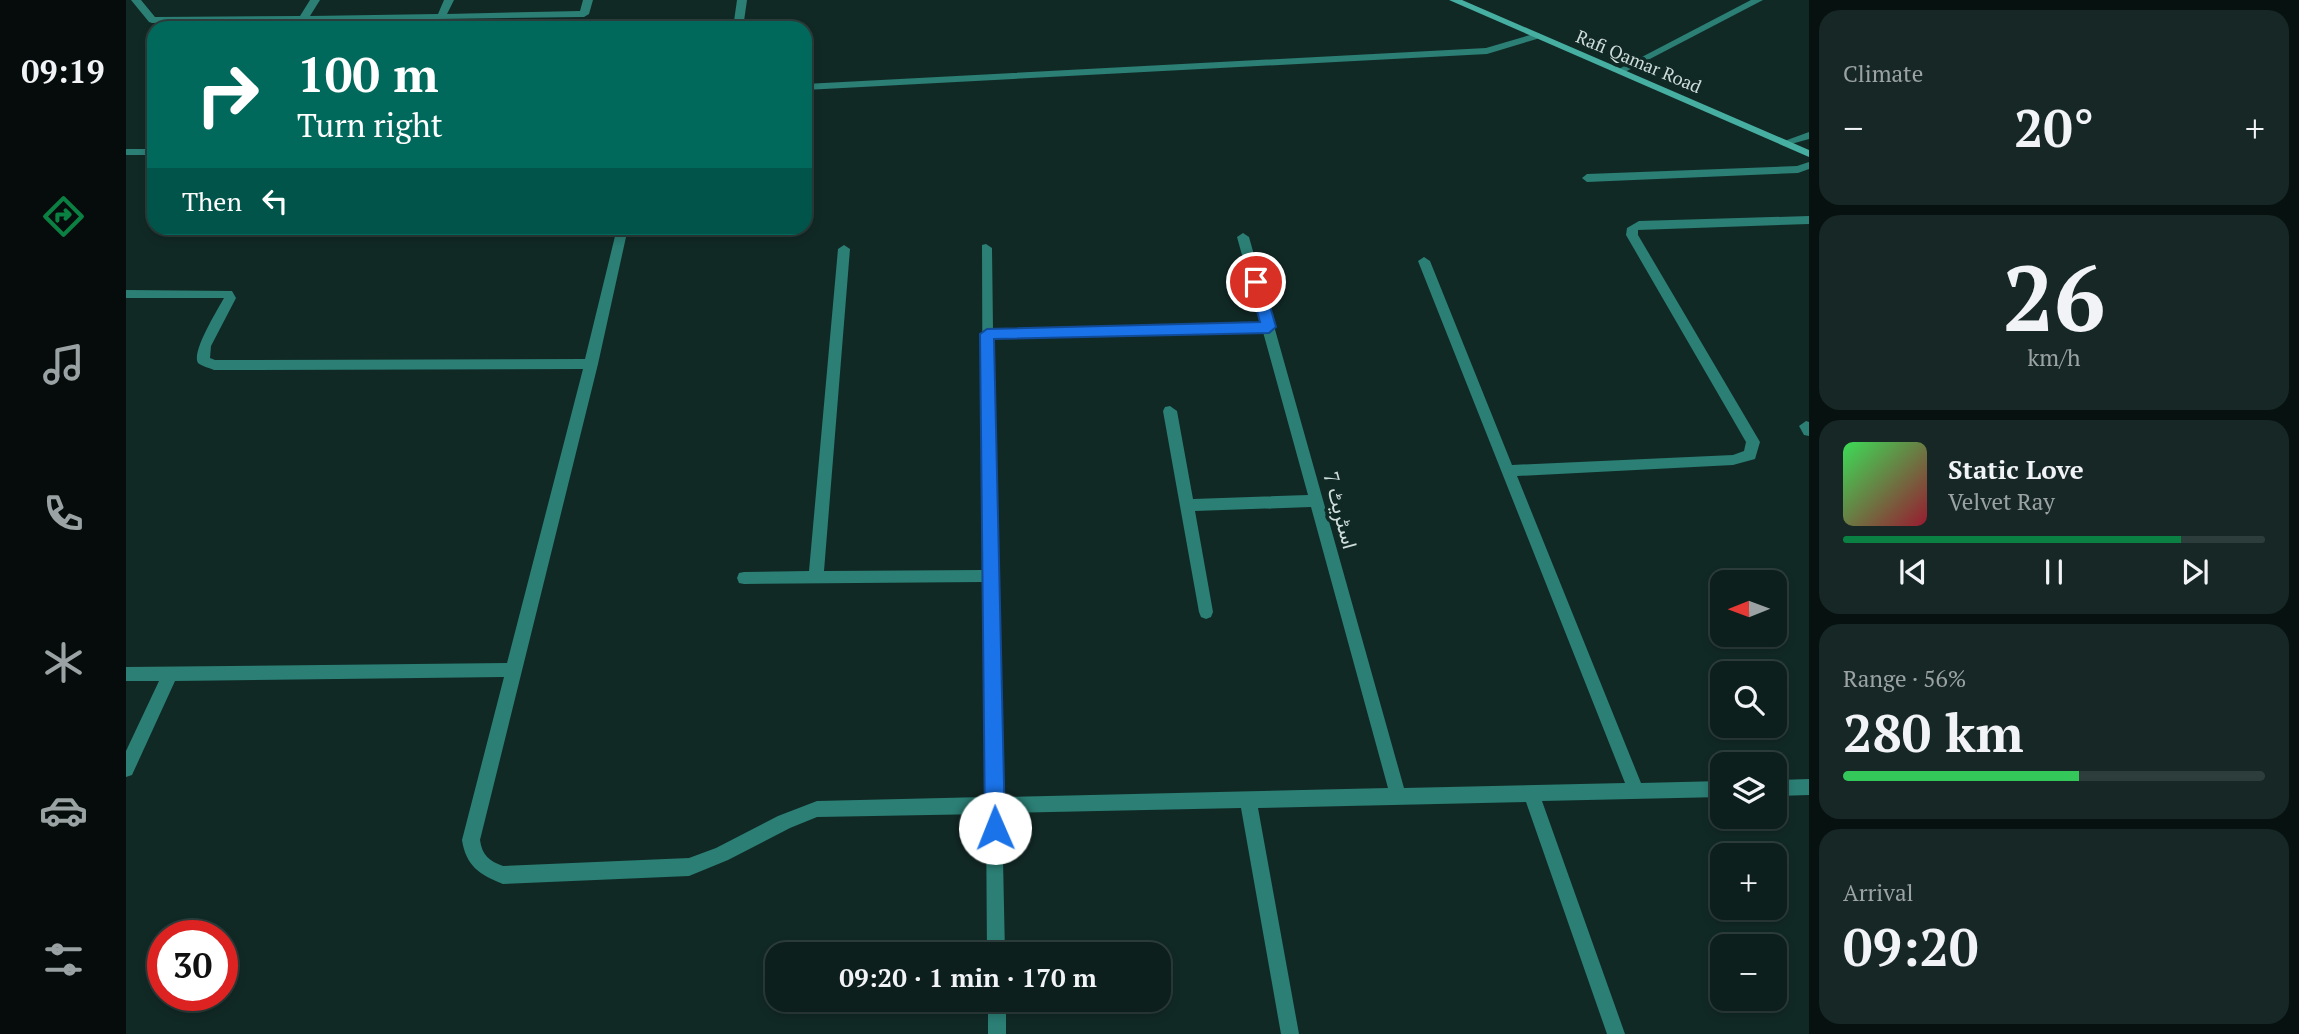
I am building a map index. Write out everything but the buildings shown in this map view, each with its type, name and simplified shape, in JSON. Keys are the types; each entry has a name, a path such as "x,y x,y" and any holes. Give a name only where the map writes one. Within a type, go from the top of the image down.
{"street":[{"path":"136,0 152,20 584,15 589,0"},
{"path":"303,19 315,0"},
{"path":"441,17 449,0"},
{"path":"739,21 742,0"},
{"name":"Rafi Qamar Road","path":"1454,0 1809,154"},
{"path":"1620,71 1758,0"},
{"path":"812,87 1487,51 1537,36"},
{"path":"1784,143 1809,135"},
{"path":"126,152 147,152"},
{"path":"1587,178 1798,169 1809,165"},
{"path":"1508,471 1733,460 1750,454 1754,442 1632,235 1633,228 1639,225 1809,220"},
{"path":"621,235 592,364 512,670 471,840 472,855 483,867 503,875 688,867 707,862 794,816 817,809 1710,789"},
{"name":"اسٹریٹ 7","path":"1243,237 1398,796"},
{"path":"986,248 996,942"},
{"path":"816,577 844,249"},
{"path":"1424,261 1636,791"},
{"path":"126,294 228,294 230,298 205,346 203,360 215,365 592,364"},
{"path":"987,334 1269,327"},
{"path":"1170,411 1206,612"},
{"path":"1187,505 1316,501"},
{"path":"744,578 991,576"},
{"path":"126,674 512,670"},
{"path":"126,769 170,674"},
{"path":"1787,788 1809,787"},
{"path":"1531,793 1616,1034"},
{"path":"1248,798 1290,1034"},
{"path":"997,1012 997,1034"}],"route":[{"path":"995,828 987,334 1269,327 1256,282"}]}
